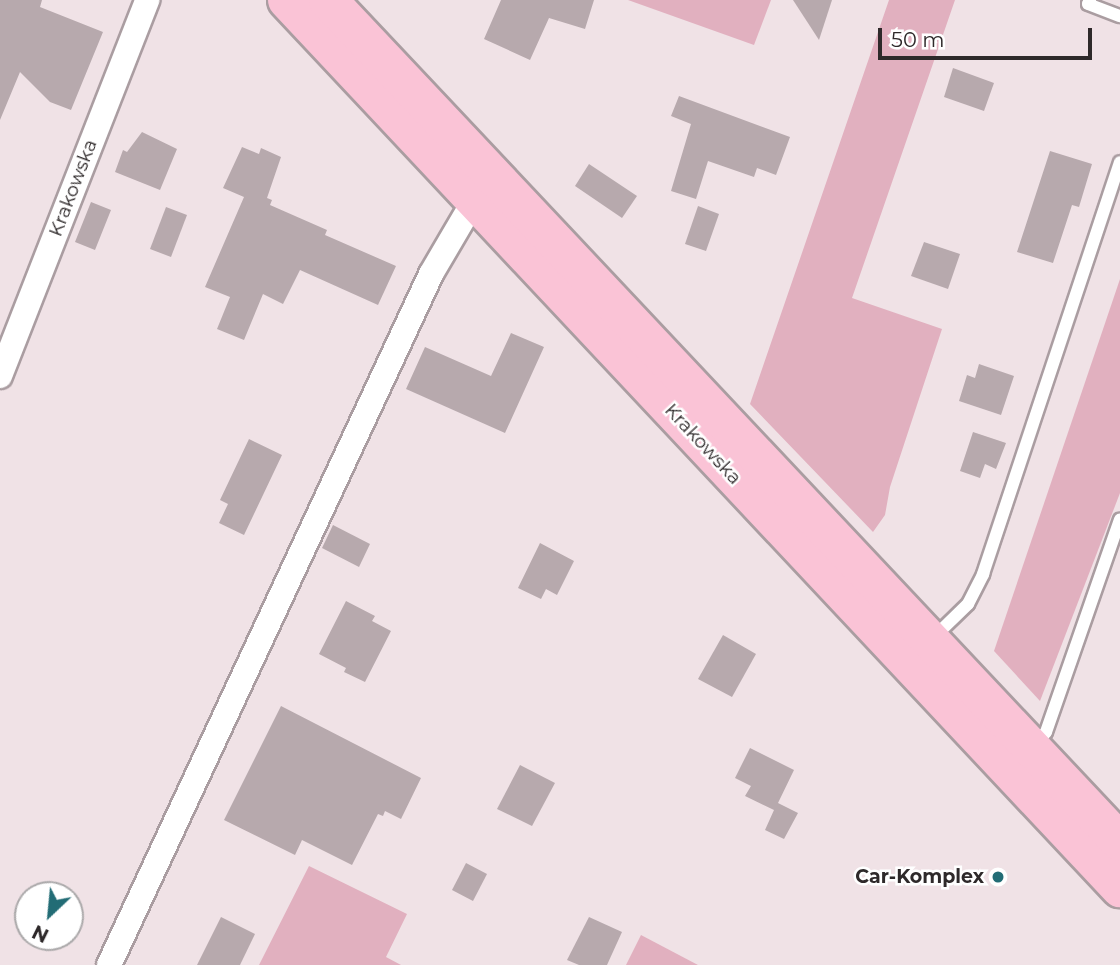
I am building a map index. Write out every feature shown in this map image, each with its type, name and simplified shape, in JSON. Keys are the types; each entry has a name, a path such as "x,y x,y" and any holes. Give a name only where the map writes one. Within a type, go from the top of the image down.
{"main road":[{"name":"Krakowska","path":"287,0 1120,888"},
{"name":"Krakowska","path":"327,0 1120,842"}],"street":[{"name":"Krakowska","path":"0,376 147,0"},
{"path":"109,965 431,274 475,200"}],"lane":[{"path":"1090,0 1088,4 1120,16"},
{"path":"930,640 968,604 983,574 1120,162"},
{"path":"1031,749 1046,733 1120,520"}],"shaded area":[{"path":"628,0 771,0 754,45"},
{"path":"889,0 955,0 852,298 942,329 890,487 885,515 873,532 750,404"},
{"path":"1120,279 1120,493 1040,701 994,651"},
{"path":"309,866 407,914 386,957 401,965 259,965"},
{"path":"641,935 698,965 626,965"}],"building":[{"path":"0,0 42,0 40,7 103,32 71,110 50,102 20,72 0,120"},
{"path":"501,0 594,0 585,29 549,18 530,60 484,39"},
{"path":"793,0 832,0 819,40"},
{"path":"953,68 994,83 984,111 944,97"},
{"path":"679,96 790,137 776,175 757,168 754,177 708,161 696,199 671,191 691,124 671,116"},
{"path":"142,132 177,149 160,190 115,172 123,150 127,152"},
{"path":"242,147 259,154 261,148 281,157 267,198 272,200 270,205 327,230 325,235 396,266 378,305 300,270 283,304 263,294 244,340 217,329 230,297 205,287 244,197 223,188"},
{"path":"1050,151 1092,164 1079,207 1072,205 1053,263 1017,252"},
{"path":"589,164 637,196 622,218 575,186"},
{"path":"91,202 111,210 95,250 75,242"},
{"path":"698,206 719,214 706,251 685,244"},
{"path":"166,207 187,215 171,257 150,249"},
{"path":"924,242 960,254 948,289 911,276"},
{"path":"511,333 544,347 505,433 406,389 425,347 491,376"},
{"path":"979,364 1014,376 1001,415 959,401 967,375 975,378"},
{"path":"973,432 1006,443 996,469 985,464 980,478 960,471"},
{"path":"249,439 282,455 244,535 219,523 228,504 220,500"},
{"path":"333,525 370,544 359,567 322,548"},
{"path":"540,543 574,561 557,595 546,589 541,599 518,588"},
{"path":"346,601 375,616 372,621 391,631 365,682 344,672 346,668 319,654"},
{"path":"723,635 756,654 732,697 698,679"},
{"path":"281,706 421,778 401,819 385,811 383,816 378,814 352,865 302,840 295,855 224,820"},
{"path":"750,748 794,770 778,803 798,813 784,839 765,830 774,810 745,796 751,786 735,778"},
{"path":"520,765 555,783 532,826 497,809"},
{"path":"466,863 487,874 473,901 452,890"},
{"path":"221,917 255,934 240,965 197,965"},
{"path":"589,917 622,932 607,965 579,965 567,960"}],"place":[{"name":"Car-Komplex","path":"998,877"}]}
